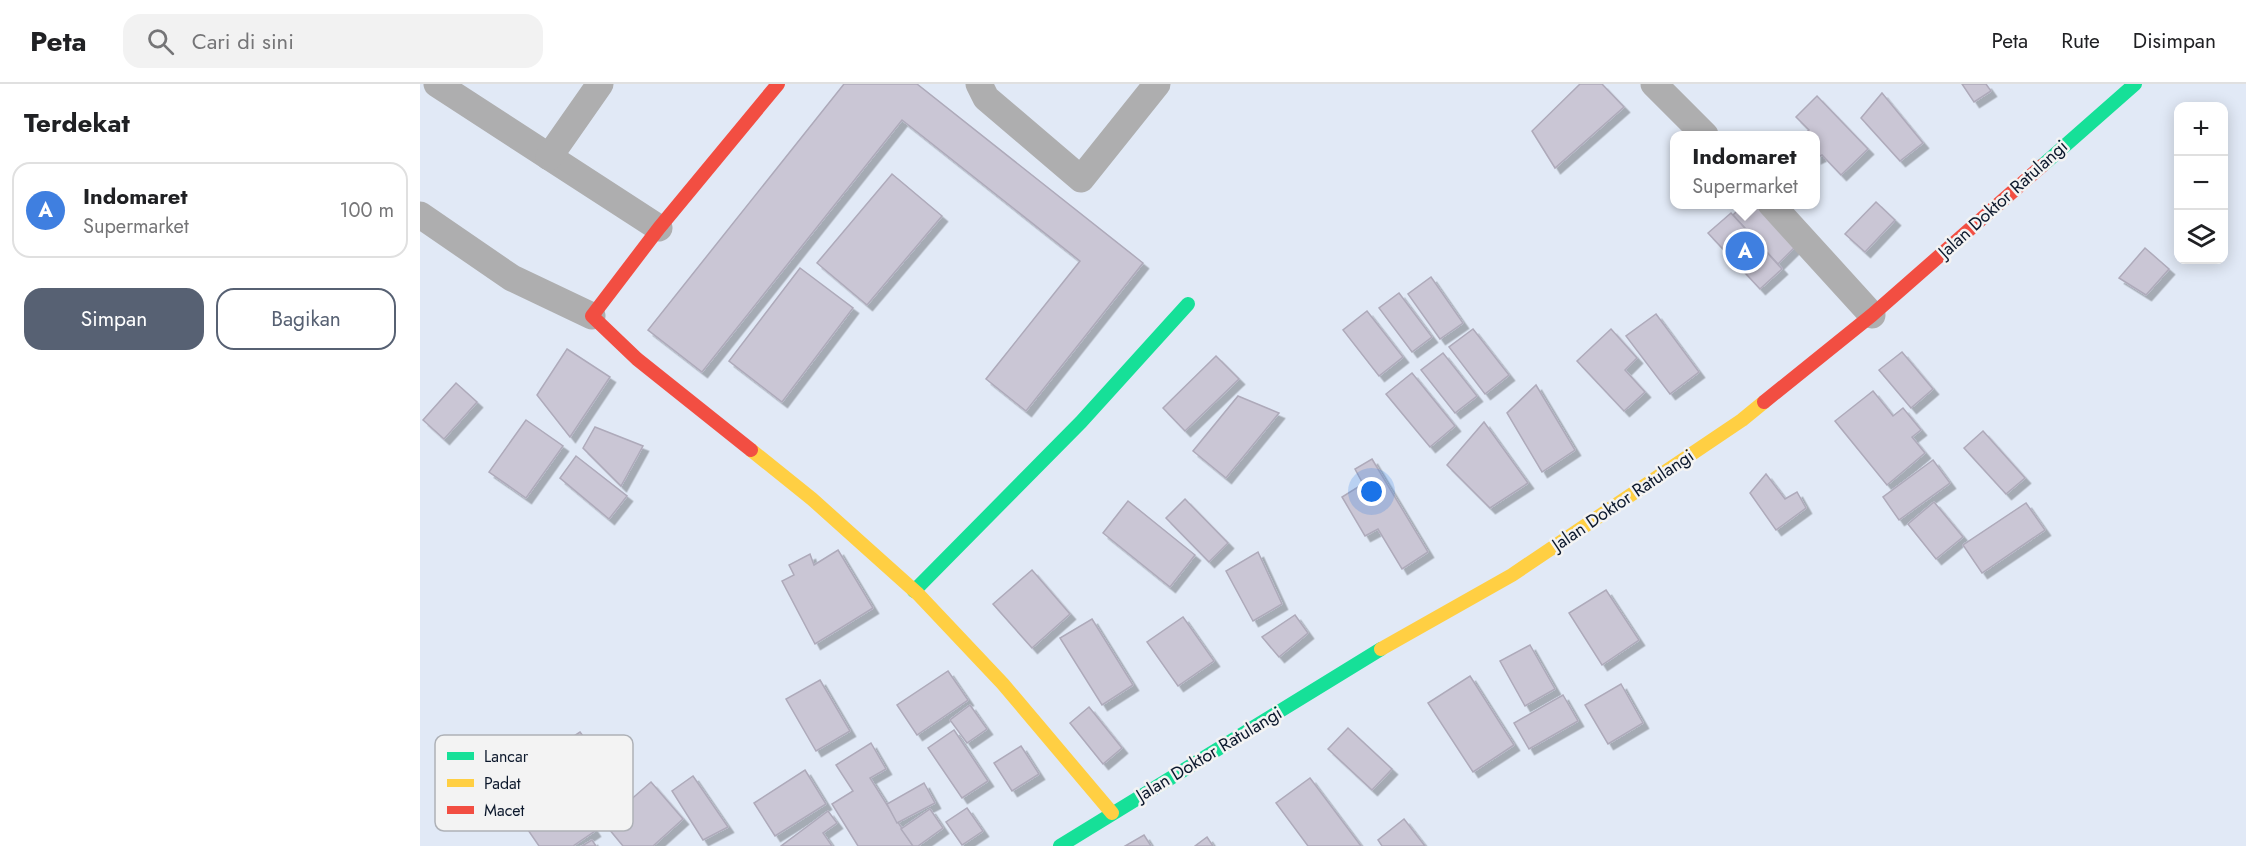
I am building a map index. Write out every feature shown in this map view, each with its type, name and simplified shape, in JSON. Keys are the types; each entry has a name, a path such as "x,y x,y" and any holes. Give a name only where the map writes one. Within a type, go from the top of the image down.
{"main road":[{"path":"778,84 659,228 592,316 637,359 812,498 914,591 1004,684 1112,813"},
{"name":"Jalan Doktor Ratulangi","path":"1060,846 1418,627 1512,574 1742,420 1872,315 2134,84"},
{"path":"914,591 1081,422 1188,304"}],"street":[{"path":"436,84 659,228"},
{"path":"549,157 600,84"},
{"path":"979,84 986,98 1081,179 1157,84"},
{"path":"1654,84 1701,131"},
{"path":"1776,209 1872,315"},
{"path":"420,215 512,278 592,316"}],"building":[{"path":"844,84 917,84 1143,263 1026,411 986,379 1080,261 902,120 702,372 648,330"},
{"path":"1580,84 1602,84 1624,107 1555,168 1532,131"},
{"path":"1962,84 1986,84 1991,91 1974,102"},
{"path":"1882,93 1923,143 1900,161 1861,118"},
{"path":"1817,96 1868,149 1841,175 1822,155 1820,156 1820,131 1808,131 1796,117"},
{"path":"892,174 942,216 867,305 817,263"},
{"path":"1876,202 1895,220 1865,252 1845,234"},
{"path":"1739,209 1763,209 1796,246 1778,264 1733,215"},
{"path":"1731,213 1782,269 1760,289 1708,233"},
{"path":"2145,248 2169,269 2146,295 2119,278"},
{"path":"800,268 853,308 782,402 729,361"},
{"path":"1431,277 1463,323 1440,339 1408,294"},
{"path":"1399,293 1432,337 1412,352 1379,308"},
{"path":"1367,311 1403,357 1379,376 1343,330"},
{"path":"1656,314 1699,372 1670,394 1626,336"},
{"path":"1473,329 1509,375 1485,394 1449,347"},
{"path":"1611,329 1637,358 1625,370 1645,392 1624,411 1577,361"},
{"path":"567,349 610,377 570,437 537,395"},
{"path":"1902,352 1933,389 1911,408 1879,370"},
{"path":"1443,353 1477,396 1455,413 1421,370"},
{"path":"1216,356 1239,379 1185,431 1163,408"},
{"path":"1412,373 1455,426 1430,447 1386,394"},
{"path":"456,383 477,402 444,439 423,420"},
{"path":"1536,385 1575,450 1542,472 1507,413"},
{"path":"1873,391 1893,416 1903,408 1921,430 1912,437 1925,453 1887,485 1835,421"},
{"path":"1238,396 1279,413 1226,478 1193,451"},
{"path":"526,420 563,446 526,498 489,472"},
{"path":"1484,422 1528,483 1490,508 1447,465"},
{"path":"595,427 643,446 621,486 583,448"},
{"path":"1983,431 2025,478 2006,494 1964,448"},
{"path":"576,456 627,496 609,519 560,478"},
{"path":"1372,459 1428,552 1402,569 1378,529 1365,536 1342,497 1363,484 1355,469"},
{"path":"1933,460 1950,483 1899,520 1883,497"},
{"path":"1766,474 1785,499 1797,492 1806,508 1776,530 1750,493"},
{"path":"1185,499 1228,543 1209,562 1166,518"},
{"path":"1128,501 1195,555 1170,587 1103,533"},
{"path":"1934,502 1963,537 1936,559 1908,524"},
{"path":"2026,503 2045,530 1982,573 1963,545"},
{"path":"838,550 873,608 815,644 782,581 794,575 789,565 810,554 814,565"},
{"path":"1258,552 1282,604 1253,621 1226,571"},
{"path":"1032,570 1070,614 1032,648 993,604"},
{"path":"1606,590 1639,640 1602,665 1569,613"},
{"path":"1295,615 1308,633 1279,657 1262,637"},
{"path":"1183,617 1214,661 1178,686 1147,642"},
{"path":"1092,619 1133,685 1102,705 1060,638"},
{"path":"1530,645 1555,689 1525,706 1500,661"},
{"path":"948,671 968,700 917,735 897,705"},
{"path":"1470,676 1514,745 1473,772 1428,703"},
{"path":"820,680 850,731 816,751 786,699"},
{"path":"1621,684 1643,723 1608,744 1585,705"},
{"path":"1563,695 1578,721 1529,749 1514,723"},
{"path":"970,705 987,729 967,743 950,720"},
{"path":"1089,707 1122,748 1103,764 1070,723"},
{"path":"1348,728 1392,769 1372,790 1328,749"},
{"path":"954,730 988,781 962,798 928,748"},
{"path":"871,743 886,769 870,778 913,846 858,846 832,804 853,791 836,765"},
{"path":"1021,746 1039,774 1012,791 994,763"},
{"path":"805,770 826,804 775,836 754,803"},
{"path":"693,776 728,827 703,840 672,791"},
{"path":"1310,778 1361,846 1308,846 1276,803"},
{"path":"651,782 683,819 653,846 623,846 611,831 633,831 633,798"},
{"path":"924,783 935,803 897,823 887,804"},
{"path":"967,808 983,831 962,845 946,822"},
{"path":"930,809 943,828 918,846 913,846 901,829"},
{"path":"828,811 837,823 823,833 832,846 781,846"},
{"path":"1404,819 1425,846 1382,846 1378,840"},
{"path":"529,831 595,831 573,846 539,846"},
{"path":"1144,835 1151,846 1125,846"},
{"path":"1207,837 1213,846 1195,846"},
{"path":"592,840 596,846 582,846"}],"traffic: fast":[{"path":"2043,165 2135,84"},
{"path":"914,591 1081,422 1188,304"},
{"path":"1060,846 1381,649"}],"traffic: slow":[{"path":"1381,649 1512,575 1742,420 1764,402"},
{"path":"751,450 812,499 918,594 1003,684 1112,813"}],"traffic: jam":[{"path":"751,450 637,359 592,316 659,228 778,84"},
{"path":"1764,402 1872,315 2043,165"}],"place":[{"name":"Indomaret","path":"1745,251"}]}
